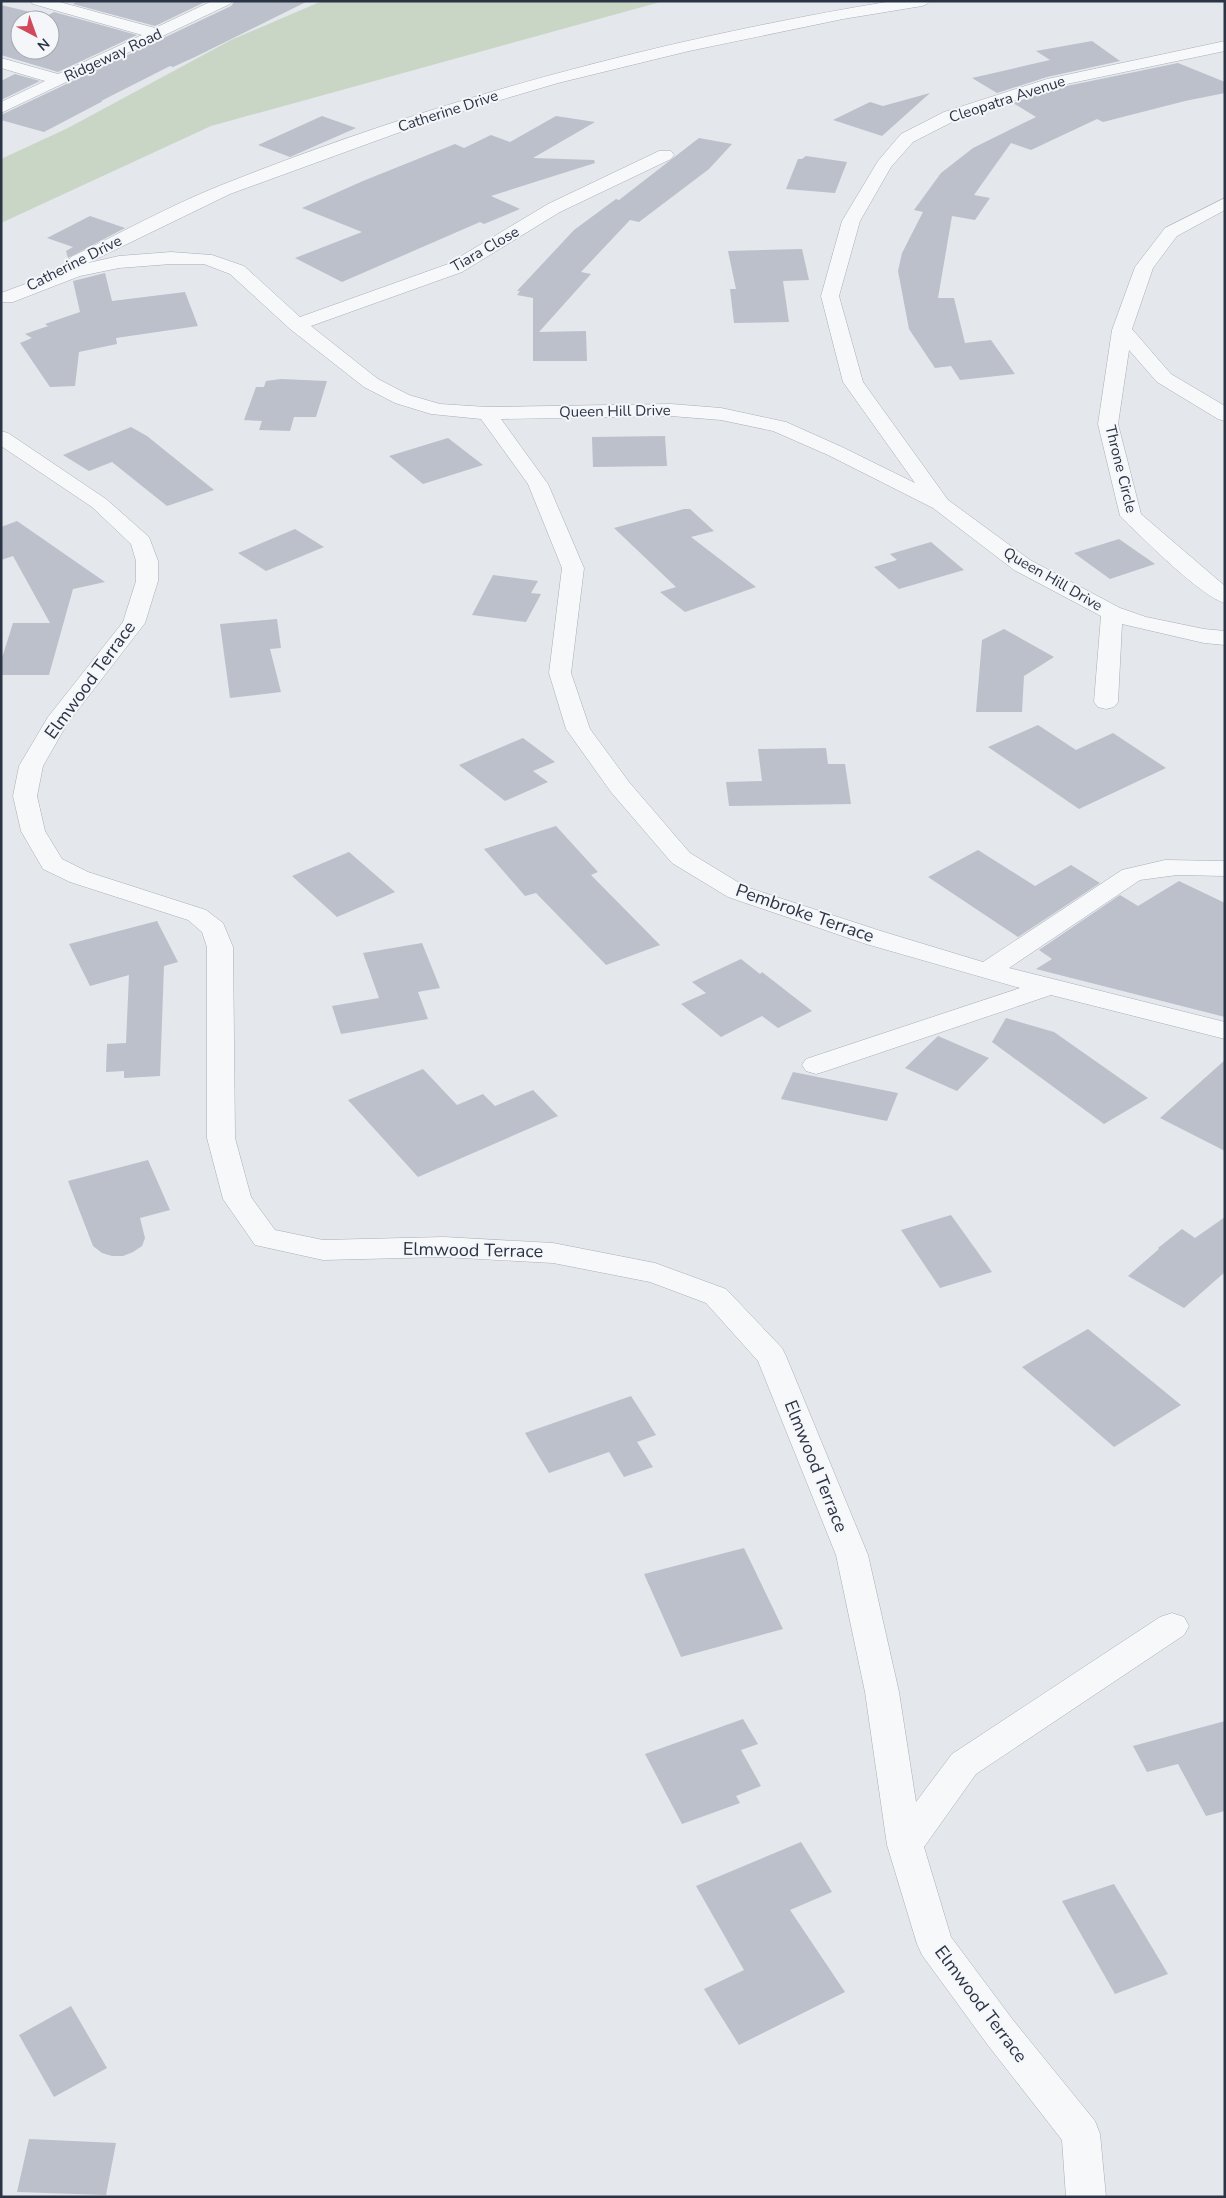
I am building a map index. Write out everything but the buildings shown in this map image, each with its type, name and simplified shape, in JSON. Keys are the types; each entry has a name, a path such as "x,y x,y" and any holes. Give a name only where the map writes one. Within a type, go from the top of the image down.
{"street":[{"path":"38,1 157,34"},
{"name":"Ridgeway Road","path":"1,108 225,1"},
{"name":"Catherine Drive","path":"4,300 104,247 224,190 430,115 553,79 689,46 843,14 922,1"},
{"name":"Cleopatra Avenue","path":"940,504 853,382 830,296 851,221 884,165 907,138 950,116 1053,82 1225,46"},
{"path":"1,64 60,80"},
{"name":"Tiara Close","path":"297,325 455,268 554,208 666,155"},
{"name":"Throne Circle","path":"1225,203 1171,232 1144,267 1122,330 1108,424 1131,516 1204,582 1225,596"},
{"name":"Queen Hill Drive","path":"4,300 75,271 119,262 171,258 206,259 238,270 297,325 371,383 402,400 438,410 487,413 671,410 721,414 780,426 835,451 940,504 1022,565 1112,613 1140,623 1204,636 1225,638"},
{"path":"1122,330 1164,378 1225,415"},
{"name":"Pembroke Terrace","path":"487,413 538,484 573,568 560,673 578,729 620,787 681,858 737,892 875,938 1049,987 1225,1031"},
{"name":"Elmwood Terrace","path":"1,437 99,502 142,542 147,561 147,581 134,623 56,722 31,766 25,796 34,831 52,864 79,878 197,915 214,929 220,947 222,1138 237,1198 265,1238 323,1250 444,1247 553,1253 655,1273 716,1296 771,1356 852,1555 882,1692 905,1845 935,1944 1000,2032 1081,2134 1086,2197"},
{"path":"1106,702 1112,613"},
{"path":"988,970 1131,875 1146,870 1183,866 1225,869"},
{"path":"816,1065 1049,987"},
{"path":"905,1845 964,1764 1172,1626"}],"green space":[{"path":"322,1 664,1 211,126 1,223 1,159 68,128 231,40"}]}
